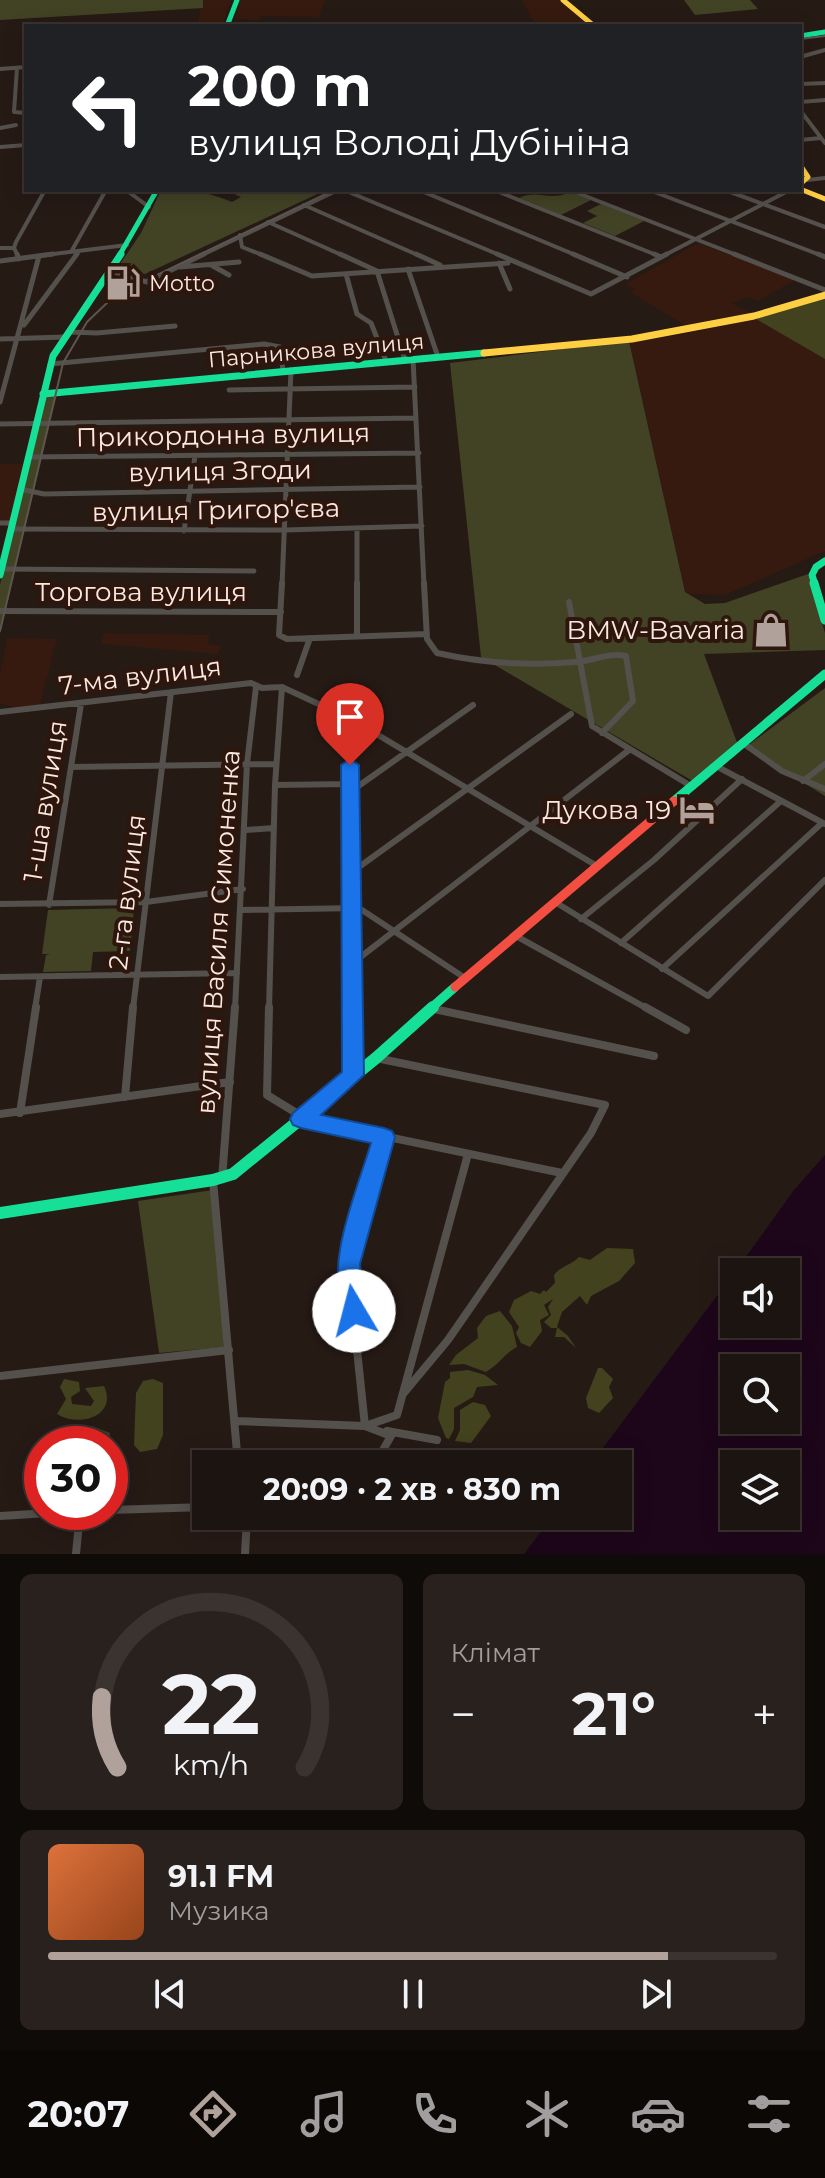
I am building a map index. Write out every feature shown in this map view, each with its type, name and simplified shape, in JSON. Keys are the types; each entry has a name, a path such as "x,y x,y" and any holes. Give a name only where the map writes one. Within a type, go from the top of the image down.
{"street":[{"path":"228,24 235,0"},
{"path":"563,0 592,24"},
{"path":"802,36 825,32"},
{"path":"802,56 825,50"},
{"path":"0,69 24,67"},
{"path":"17,68 14,112 24,113"},
{"path":"802,84 825,83"},
{"path":"802,102 825,100"},
{"path":"802,112 824,140"},
{"path":"0,128 16,125"},
{"path":"802,140 824,140"},
{"path":"0,147 24,145"},
{"path":"802,184 825,178"},
{"path":"802,184 825,199"},
{"path":"14,248 44,192"},
{"path":"71,252 105,192"},
{"path":"129,192 149,207"},
{"path":"156,192 127,245 50,364 1,572 254,571"},
{"path":"110,271 144,283 333,192"},
{"path":"349,192 588,294 627,277 694,238 785,192"},
{"path":"424,192 627,277"},
{"path":"499,192 661,257"},
{"path":"575,192 825,292"},
{"path":"654,192 825,257"},
{"path":"730,192 825,227"},
{"path":"304,205 443,267"},
{"path":"268,222 377,271 409,359 415,387 427,634 437,653 487,662 578,662 617,654 627,659 633,701 602,733"},
{"path":"240,235 242,247 308,276 511,262"},
{"path":"0,261 127,245"},
{"path":"0,248 14,248"},
{"path":"14,248 19,259"},
{"path":"20,330 79,251"},
{"path":"0,402 39,256"},
{"path":"176,267 239,262"},
{"path":"499,263 510,289"},
{"path":"209,264 229,275"},
{"path":"408,269 438,357"},
{"path":"346,274 357,314 371,323 386,361"},
{"name":"Парникова вулиця","path":"43,394 592,343 709,326 825,292"},
{"path":"0,339 175,326"},
{"path":"50,364 264,344 280,347 291,389 282,638 427,634"},
{"path":"229,390 415,387"},
{"path":"0,424 416,418"},
{"name":"Прикордонна вулиця","path":"28,457 419,453"},
{"path":"184,531 195,456"},
{"name":"вулиця Згоди","path":"20,489 44,494 420,487"},
{"name":"вулиця Григор'єва","path":"0,523 12,526 184,531 422,526"},
{"path":"357,528 357,636"},
{"path":"825,561 816,567 812,575 825,620"},
{"path":"569,602 592,726 691,786"},
{"name":"Торгова вулиця","path":"0,611 281,612"},
{"path":"297,675 310,638"},
{"path":"0,1213 217,1180 243,1167 376,1058 465,978 825,674"},
{"name":"7-ма вулиця","path":"0,712 251,683 256,687 282,687"},
{"name":"вулиця Василя Симоненка","path":"237,1450 217,1180 230,1082 242,910 247,764 256,687"},
{"path":"282,687 353,720 597,866"},
{"name":"вулиця Василя Симоненка","path":"282,687 275,785 267,1095 302,1118"},
{"name":"2-га вулиця","path":"125,1097 136,975 171,692"},
{"name":"1-ша вулиця","path":"49,905 81,704"},
{"path":"275,785 350,788 409,753 473,705"},
{"path":"352,872 470,790 571,714"},
{"path":"743,743 766,761 825,789"},
{"path":"354,962 629,750"},
{"path":"71,767 276,764"},
{"path":"803,781 825,764"},
{"path":"350,765 353,1075"},
{"path":"662,969 824,823 716,766"},
{"path":"581,919 654,860 742,779"},
{"path":"621,943 781,801"},
{"path":"246,830 274,828"},
{"path":"555,902 708,996 825,880"},
{"path":"0,904 146,902 243,889"},
{"path":"242,910 359,908 465,978"},
{"path":"516,936 686,1030"},
{"path":"0,977 237,973"},
{"path":"20,1113 40,977"},
{"path":"430,1008 654,1056"},
{"path":"376,1058 605,1105 591,1133 448,1340 403,1394"},
{"path":"0,1114 230,1082"},
{"path":"302,1118 562,1173"},
{"path":"365,1426 348,1264 384,1137"},
{"path":"365,1426 397,1415 468,1154"},
{"path":"0,1376 229,1350"},
{"path":"235,1421 365,1426 437,1440"},
{"path":"376,1429 391,1436 383,1450"},
{"path":"128,1509 192,1507"},
{"path":"0,1516 24,1515"},
{"path":"76,1554 78,1530"},
{"path":"245,1554 246,1530"}],"shaded area":[{"path":"0,0 203,0 203,8 0,20"},
{"path":"203,0 231,0 223,24 197,24"},
{"path":"240,0 325,0 319,17 261,16 259,20 235,19"},
{"path":"522,0 560,0 587,24 535,24"},
{"path":"684,0 750,0 758,9 695,15"},
{"path":"160,192 197,192 232,202 241,197 230,192 322,192 145,274 116,270 141,233"},
{"path":"570,192 591,200 561,215 519,198 556,196"},
{"path":"601,204 644,221 615,236 583,223 597,216 587,211"},
{"path":"698,243 795,280 758,301 748,297 731,303 753,314 691,329 630,292 636,288 624,285"},
{"path":"825,297 825,359 756,319"},
{"path":"756,319 825,359 825,551 725,595 689,594 685,592 629,341 662,338"},
{"path":"629,341 685,592 705,604 725,603 808,574 825,633 825,650 704,654 738,745 696,783 481,657 450,363"},
{"path":"57,394 0,634 0,585 44,395"},
{"path":"0,464 24,464 10,522 0,522"},
{"path":"104,633 210,635 208,644 222,646 217,654 101,644"},
{"path":"7,638 57,639 40,705 16,708 0,703 0,674"},
{"path":"825,688 825,796 746,747"},
{"path":"134,908 130,951 93,952 91,971 43,972 46,955 50,954 42,954 48,910"},
{"path":"825,1155 825,1554 524,1554 542,1530 632,1530 632,1450 601,1450 720,1292 720,1338 800,1338 800,1258 745,1258 794,1190"},
{"path":"213,1190 224,1347 159,1353 138,1201"},
{"path":"607,1248 633,1249 635,1263 619,1281 591,1296 587,1305 580,1296 562,1312 557,1327 576,1348 564,1337 555,1337 557,1328 551,1328 544,1322 551,1315 548,1307 553,1299 544,1305 549,1315 540,1320 542,1331 530,1347 521,1343 516,1333 519,1327 509,1312 514,1300 531,1291 546,1292 555,1283 554,1275 560,1270 579,1257 590,1260"},
{"path":"500,1311 512,1326 517,1347 486,1372 464,1364 449,1365 456,1355 478,1338 477,1328 486,1316"},
{"path":"598,1368 613,1379 609,1387 613,1398 599,1413 588,1408 586,1398"},
{"path":"468,1370 485,1375 498,1385 477,1387 473,1397 454,1408 454,1429 449,1439 438,1418 445,1382 450,1378 450,1372"},
{"path":"64,1379 79,1382 80,1391 71,1397 72,1404 91,1406 94,1401 85,1388 104,1386 106,1405 101,1412 76,1420 57,1414 66,1399 60,1387"},
{"path":"153,1379 163,1383 163,1435 157,1449 140,1452 134,1445 136,1393 143,1381"},
{"path":"473,1402 485,1405 491,1416 471,1443 455,1441 460,1430 460,1410"}],"tram line":[{"path":"802,39 825,36"},
{"path":"0,631 63,363 87,322 108,302 132,287 330,192"}],"traffic: fast":[{"path":"228,24 237,0"},
{"path":"802,36 825,32"},
{"path":"0,575 53,356 127,245 156,192"},
{"path":"43,394 484,353"},
{"path":"825,561 816,567 812,575 825,620"},
{"path":"674,801 825,674"},
{"path":"0,1213 213,1180 233,1174 376,1058 455,987"}],"traffic: slow":[{"path":"563,0 592,24"},
{"path":"802,168 808,177 802,182"},
{"path":"802,190 825,199"},
{"path":"484,353 632,339 754,316 825,295"}],"traffic: jam":[{"path":"455,987 674,801"}],"place":[{"name":"Motto","path":"123,283"},
{"name":"BMW-Bavaria","path":"771,630"},
{"name":"Дукова 19","path":"697,810"}],"route":[{"path":"350,765 353,1075 301,1119 384,1137 348,1264 354,1311"}]}
